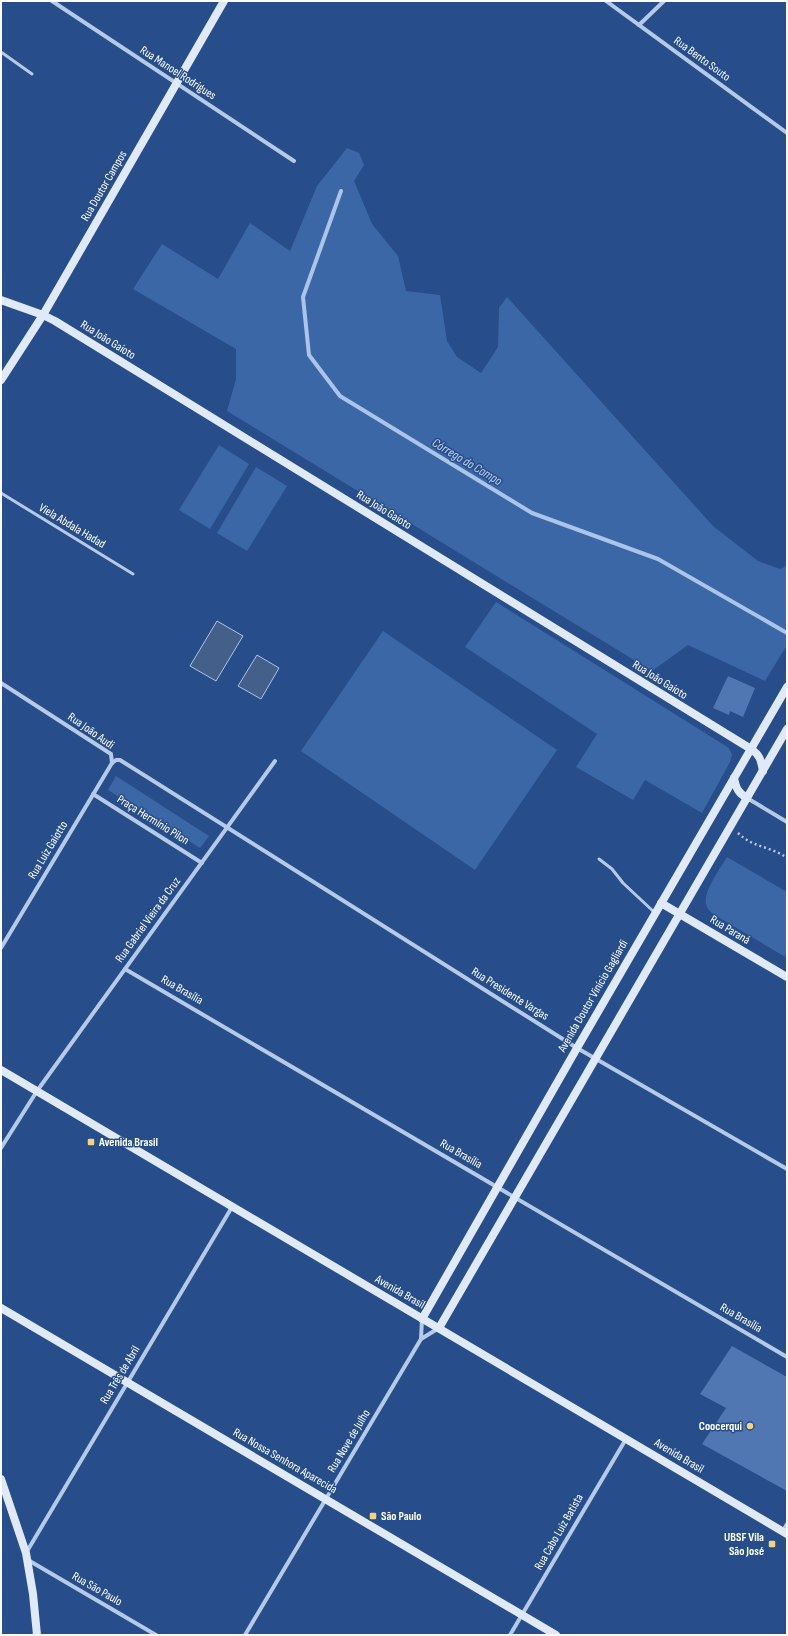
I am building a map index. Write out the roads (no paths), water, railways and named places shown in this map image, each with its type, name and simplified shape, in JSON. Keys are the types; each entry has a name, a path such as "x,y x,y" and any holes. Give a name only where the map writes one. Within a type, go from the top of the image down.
{"street":[{"name":"Rua Manoel Rodrigues","path":"52,1 294,161"},
{"name":"Rua Doutor Campos","path":"1,380 43,314 224,1"},
{"name":"Rua Bento Souto","path":"606,1 787,133"},
{"path":"639,25 664,1"},
{"name":"Rua João Gaioto","path":"1,300 43,314 751,749"},
{"name":"Rua João Audi","path":"1,683 111,754 112,763 116,760 120,760 227,828"},
{"name":"Avenida Doutor Vinício Gagliardi","path":"422,1319 577,1048 787,687"},
{"path":"439,1328 787,729"},
{"path":"751,749 758,754 762,761 763,771"},
{"name":"Rua Gabriel Vieira da Cruz","path":"1,1148 37,1091 275,761"},
{"name":"Rua Luiz Gaiotto","path":"1,948 112,763"},
{"path":"734,778 736,787 740,794 787,822"},
{"name":"Praça Hermínio Pilon","path":"93,794 202,863"},
{"name":"Rua Presidente Vargas","path":"227,828 577,1048 787,1169"},
{"name":"Rua Paraná","path":"661,903 787,977"},
{"name":"Rua Brasília","path":"125,969 787,1357"},
{"name":"Avenida Brasil","path":"1,1070 785,1533"},
{"name":"Rua Três de Abril","path":"27,1556 127,1382 232,1206"},
{"name":"Rua Nossa Senhora Aparecida","path":"1,1308 556,1635"},
{"name":"Rua Nove de Julho","path":"245,1635 421,1339 422,1319"},
{"name":"Rua Nove de Julho","path":"421,1339 439,1328"},
{"name":"Rua Cabo Luiz Batista","path":"510,1635 626,1439"},
{"path":"1,1479 27,1556 37,1635"},
{"path":"785,1533 787,1524"},
{"name":"Rua São Paulo","path":"27,1556 156,1635"}],"lane":[{"path":"1,52 32,74"},
{"name":"Viela Abdala Hadad","path":"1,493 134,574"},
{"path":"599,859 612,869 623,883 656,913"}],"waterway":[{"name":"Córrego do Campo","path":"341,191 303,297 309,355 340,396 532,513 658,559 787,633"}],"place":[{"name":"Avenida Brasil","path":"91,1142"},
{"name":"Coocerqui","path":"750,1426"},
{"name":"São Paulo","path":"373,1516"},
{"name":"UBSF Vila São José","path":"772,1544"}]}
